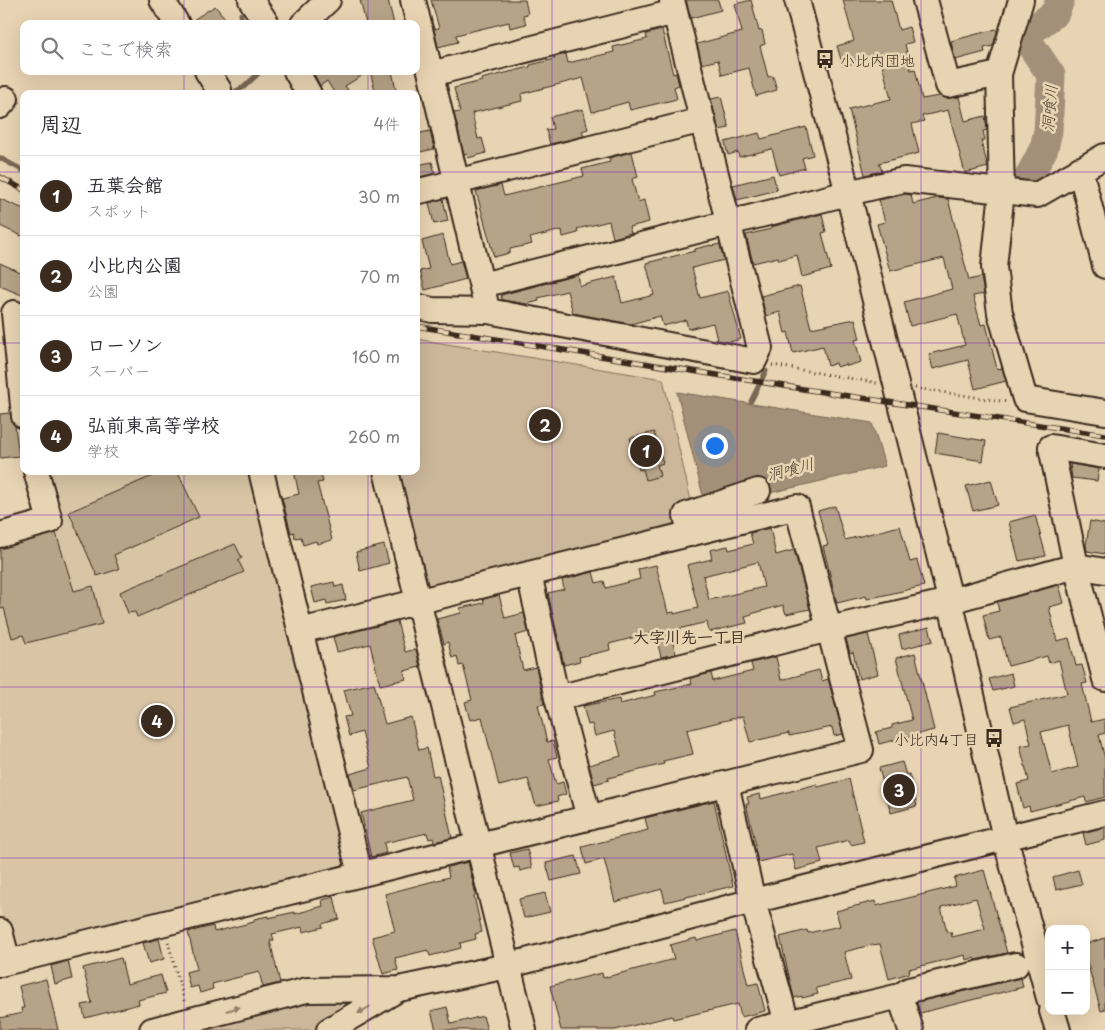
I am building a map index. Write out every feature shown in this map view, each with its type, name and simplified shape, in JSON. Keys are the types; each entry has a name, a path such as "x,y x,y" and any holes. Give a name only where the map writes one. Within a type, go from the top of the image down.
{"street":[{"path":"163,0 175,20"},
{"path":"251,0 264,20"},
{"path":"307,20 328,0"},
{"path":"413,0 418,20"},
{"path":"797,0 896,384 1006,838 1045,983"},
{"path":"925,0 948,85 999,74"},
{"path":"1022,0 999,74 1002,191 994,267 1000,313 1025,399 1105,412"},
{"path":"420,307 432,310 488,311 754,361 760,348 674,6 431,74"},
{"path":"420,29 488,311"},
{"path":"298,75 307,90"},
{"path":"420,191 703,120"},
{"path":"482,285 904,180 1037,195 1105,156"},
{"path":"1080,169 1105,266"},
{"path":"12,314 20,384"},
{"path":"1105,456 1051,447 1076,566 1105,679"},
{"path":"0,535 50,521 37,475"},
{"path":"262,475 360,874"},
{"path":"387,475 524,1030"},
{"path":"690,534 686,515 758,491"},
{"path":"0,931 4,963 860,750 797,507 300,631"},
{"path":"557,698 829,629 950,601 1076,566 1105,571"},
{"path":"529,574 557,698 589,818"},
{"path":"726,784 753,901 787,1023"},
{"path":"152,1030 307,990 398,989 508,966 753,901 1105,813"},
{"path":"756,1030 900,996 909,990 1016,964"},
{"path":"329,1030 398,989"},
{"path":"900,996 910,1030"},
{"path":"1053,1015 1058,1030"}],"path":[{"path":"754,361 878,383 896,384 1006,402 1025,399"},
{"path":"163,924 185,1005"}],"shaded area":[{"path":"420,340 663,379 695,518 429,588 399,475 420,475"},
{"path":"47,475 251,475 351,865 15,949 5,928 0,908 0,542 59,525"},
{"path":"308,998 359,999 320,1030 182,1030"}],"water":[{"path":"677,392 872,423 885,466 706,508"}],"building":[{"path":"360,0 388,0 393,20 365,20"},
{"path":"431,0 525,0 528,14 523,15 526,24 510,28 509,22 456,35 458,42 438,47 434,29 439,28"},
{"path":"686,0 718,0 721,10 691,18"},
{"path":"751,0 759,31 762,30 765,44 760,46 768,77 773,76 777,90 756,96 749,68 722,75 718,60 702,64 697,44 742,32 735,4"},
{"path":"843,0 891,0 899,30 909,27 913,42 905,44 911,70 915,69 922,99 940,96 944,98 959,97 965,121 985,116 987,130 983,131 985,140 981,141 988,167 965,173 948,110 922,116 924,121 912,124 919,153 879,163 882,171 865,175 849,109 891,99 880,56 843,66 837,46 854,41"},
{"path":"215,6 227,20 193,20"},
{"path":"996,29 997,32 993,46 984,48 985,52 955,60 951,41"},
{"path":"662,30 673,74 676,73 679,85 674,87 677,99 630,110 628,102 592,112 583,78 521,94 522,101 472,113 478,139 482,138 486,153 468,158 467,154 464,155 454,113 460,112 454,88 530,67 530,65 555,59 554,57 566,54 568,63 614,52 613,47 647,39 646,34"},
{"path":"314,75 363,75 345,86 348,90 333,90 327,81 320,86"},
{"path":"371,75 393,75 396,90 375,90"},
{"path":"721,97 729,128 719,130 711,99"},
{"path":"583,109 588,129 582,131 584,136 550,144 546,130 553,129 550,117"},
{"path":"806,127 813,155 802,158 805,168 779,175 772,149 739,157 738,152 728,155 725,142 759,133 761,139"},
{"path":"430,131 434,149 420,152 420,133"},
{"path":"632,152 638,177 632,179 638,202 644,200 649,222 629,227 631,233 613,238 609,221 577,229 578,233 563,237 562,230 530,238 532,244 510,249 510,253 494,257 476,191 501,185 504,196 584,176 582,169 610,162 609,158"},
{"path":"432,162 435,173 420,177 420,164"},
{"path":"773,175 777,190 737,200 733,185"},
{"path":"906,194 911,195 913,204 937,198 948,199 969,280 981,277 984,294 973,296 981,325 986,324 997,369 1002,368 1006,381 975,389 968,360 933,369 929,354 965,345 957,314 910,326 904,302 952,289 944,258 890,271 877,224 885,222 879,200"},
{"path":"0,199 20,207 20,235 0,226"},
{"path":"443,199 448,221 434,224 429,203"},
{"path":"822,214 826,232 822,233 831,269 802,277 797,255 779,260 778,257 753,263 746,235"},
{"path":"443,235 450,264 461,261 466,279 425,290 420,271 429,269 422,241"},
{"path":"720,244 724,260 692,268 700,298 728,291 741,339 729,342 717,340 713,323 688,329 686,320 663,326 660,316 631,324 573,313 567,291 538,298 539,301 527,304 502,300 501,295 578,275 580,286 616,277 622,303 654,295 646,263"},
{"path":"0,263 20,272 20,294 0,286"},
{"path":"800,286 811,328 855,319 860,339 855,340 861,362 847,366 846,364 837,367 836,363 828,366 823,346 793,353 788,332 785,333 780,312 766,316 761,296"},
{"path":"10,413 15,426 19,456 0,458 0,414"},
{"path":"654,432 663,463 657,465 660,476 646,480 643,469 639,470 630,438"},
{"path":"938,433 986,441 983,461 935,453"},
{"path":"1070,464 1099,469 1097,481 1072,478"},
{"path":"155,475 179,475 199,517 114,555 119,569 97,576 69,512"},
{"path":"295,475 321,475 323,482 317,483 332,540 317,544 316,541 303,545 301,537 295,538 294,532 291,533 282,498 299,494"},
{"path":"991,480 998,505 973,511 966,486"},
{"path":"835,506 845,540 900,526 910,562 917,560 924,586 867,599 866,596 837,603 823,546 828,545 818,511"},
{"path":"1035,515 1046,556 1019,561 1009,522"},
{"path":"1090,521 1105,524 1105,554 1087,551 1086,545"},
{"path":"770,528 776,555 794,550 810,609 786,614 783,605 745,617 747,623 709,632 707,622 670,631 676,654 661,657 655,632 609,644 610,650 579,657 580,661 564,665 548,593 564,589 562,580 593,572 596,583 604,581 606,588 640,579 638,569 656,565 668,613 674,612 674,614 698,608 687,565 712,559 710,550 728,546 729,550 753,544 750,533","holes":["758,562 764,587 709,600 703,576"]},
{"path":"56,533 74,591 93,586 102,624 26,643 23,635 12,638 4,608 0,609 0,548"},
{"path":"235,544 242,558 238,560 244,572 137,617 135,612 128,613 120,592"},
{"path":"384,545 389,563 360,571 356,552"},
{"path":"334,582 335,587 343,585 346,600 327,604 326,600 315,603 311,587"},
{"path":"1059,585 1064,603 1049,607 1057,641 1069,638 1076,666 1082,665 1087,683 1082,684 1091,722 1105,719 1105,733 1099,735 1105,759 1105,797 1086,802 1085,797 1030,811 1029,806 1023,808 1017,784 1029,781 1020,746 1031,744 1025,719 1014,722 1010,707 1067,694 1059,660 1049,663 1047,656 1008,666 1001,637 989,640 983,615 999,611 997,602","holes":["1068,725 1078,767 1052,774 1041,732"]},
{"path":"499,595 505,618 524,613 528,632 515,636 523,670 536,667 544,704 538,705 547,742 553,741 557,757 549,759 556,784 563,782 566,794 557,797 558,801 536,806 528,779 499,786 482,717 470,720 465,702 472,700 463,665 459,666 457,656 452,658 448,642 444,644 437,619 461,613 460,608 484,603 483,599"},
{"path":"397,621 405,652 416,649 420,667 404,671 406,679 380,685 370,644 337,652 333,637"},
{"path":"929,627 933,641 902,649 899,635"},
{"path":"868,634 878,674 859,679 853,652 850,653 846,639"},
{"path":"915,653 934,730 879,744 876,732 892,728 892,725 912,720 896,658"},
{"path":"776,657 781,680 819,670 822,681 828,679 843,734 834,736 832,727 789,736 789,733 750,742 743,716 687,730 693,754 663,761 664,764 608,778 609,780 594,784 589,765 621,756 614,731 595,736 592,724 588,725 583,706 619,699 620,704 656,695 655,692 692,684 690,678 711,673 713,681 753,671 751,663"},
{"path":"1011,673 1014,686 993,691 989,679"},
{"path":"374,683 385,724 411,717 419,750 427,748 433,776 438,775 452,838 434,842 433,838 429,839 427,833 384,843 386,853 371,857 361,813 413,800 407,777 354,790 350,774 371,768 362,732 349,736 344,717 351,716 344,690"},
{"path":"902,762 906,775 909,774 917,806 891,813 879,768"},
{"path":"849,779 864,842 851,845 849,840 818,848 822,863 796,870 792,854 758,862 746,804 749,804 747,797 760,794 761,799 817,784 818,787"},
{"path":"714,801 733,886 665,902 662,889 615,902 604,859 586,864 582,847 648,830 645,818"},
{"path":"1105,827 1105,840 1086,845 1083,833"},
{"path":"527,849 532,868 520,871 519,867 514,868 510,853"},
{"path":"576,856 581,874 551,881 546,863"},
{"path":"468,862 482,932 475,934 476,939 460,943 461,948 430,956 428,950 395,958 398,970 383,974 372,937 395,931 385,894 449,877 447,867"},
{"path":"984,870 1007,953 975,960 974,958 966,960 965,955 909,969 910,973 889,979 880,944 871,945 844,952 851,980 816,988 818,994 794,998 780,937 807,930 808,933 840,926 836,911 875,901 876,906 956,886 954,878","holes":["976,898 985,929 952,937 951,932 947,932 941,907"]},
{"path":"1078,870 1082,884 1056,890 1053,877"},
{"path":"545,893 550,912 524,918 519,899"},
{"path":"334,897 339,919 322,924 323,927 303,932 302,927 272,934 274,940 270,941 280,983 263,987 259,972 212,984 213,989 200,993 198,986 190,988 186,972 197,969 188,932 213,926 214,932 254,922 254,919 295,912 295,914 323,906 322,900"},
{"path":"735,931 748,985 758,983 765,1011 741,1017 738,1004 673,1019 672,1016 615,1030 561,1030 550,986 602,973 603,978 674,959 670,945 696,938 697,941"},
{"path":"1105,938 1105,1010 1101,1011 1090,972 1090,943"},
{"path":"159,939 164,959 149,963 143,943"},
{"path":"121,958 127,984 161,975 166,993 138,1000 139,1004 85,1018 82,1005 92,1003 83,968"},
{"path":"68,961 72,979 55,984 51,966"},
{"path":"1021,978 1023,987 920,1013 917,1002"},
{"path":"46,979 58,1030 0,1030 0,1018 22,1013 21,1008 24,1008 19,986"},
{"path":"447,1007 451,1024 483,1016 487,1030 436,1030 431,1011"}],"waterway":[{"name":"洞喰川","path":"1028,179 1044,148 1048,131 1051,75 1024,35 1026,30 1035,28 1055,13 1060,0"},
{"path":"241,14 242,20"},
{"path":"238,90 257,75"},
{"path":"0,158 20,169"},
{"path":"751,401 766,371"}],"railway":[{"path":"0,177 20,188"},
{"path":"420,327 803,389 1105,435"}],"place":[{"name":"小比内団地","path":"825,59"},
{"name":"小比内公園","path":"545,425"},
{"name":"五葉会館","path":"646,451"},
{"name":"弘前東高等学校","path":"157,721"},
{"name":"小比内4丁目","path":"994,738"},
{"name":"ローソン","path":"899,790"}],"district":[{"name":"大字川先一丁目","path":"689,636"}]}
